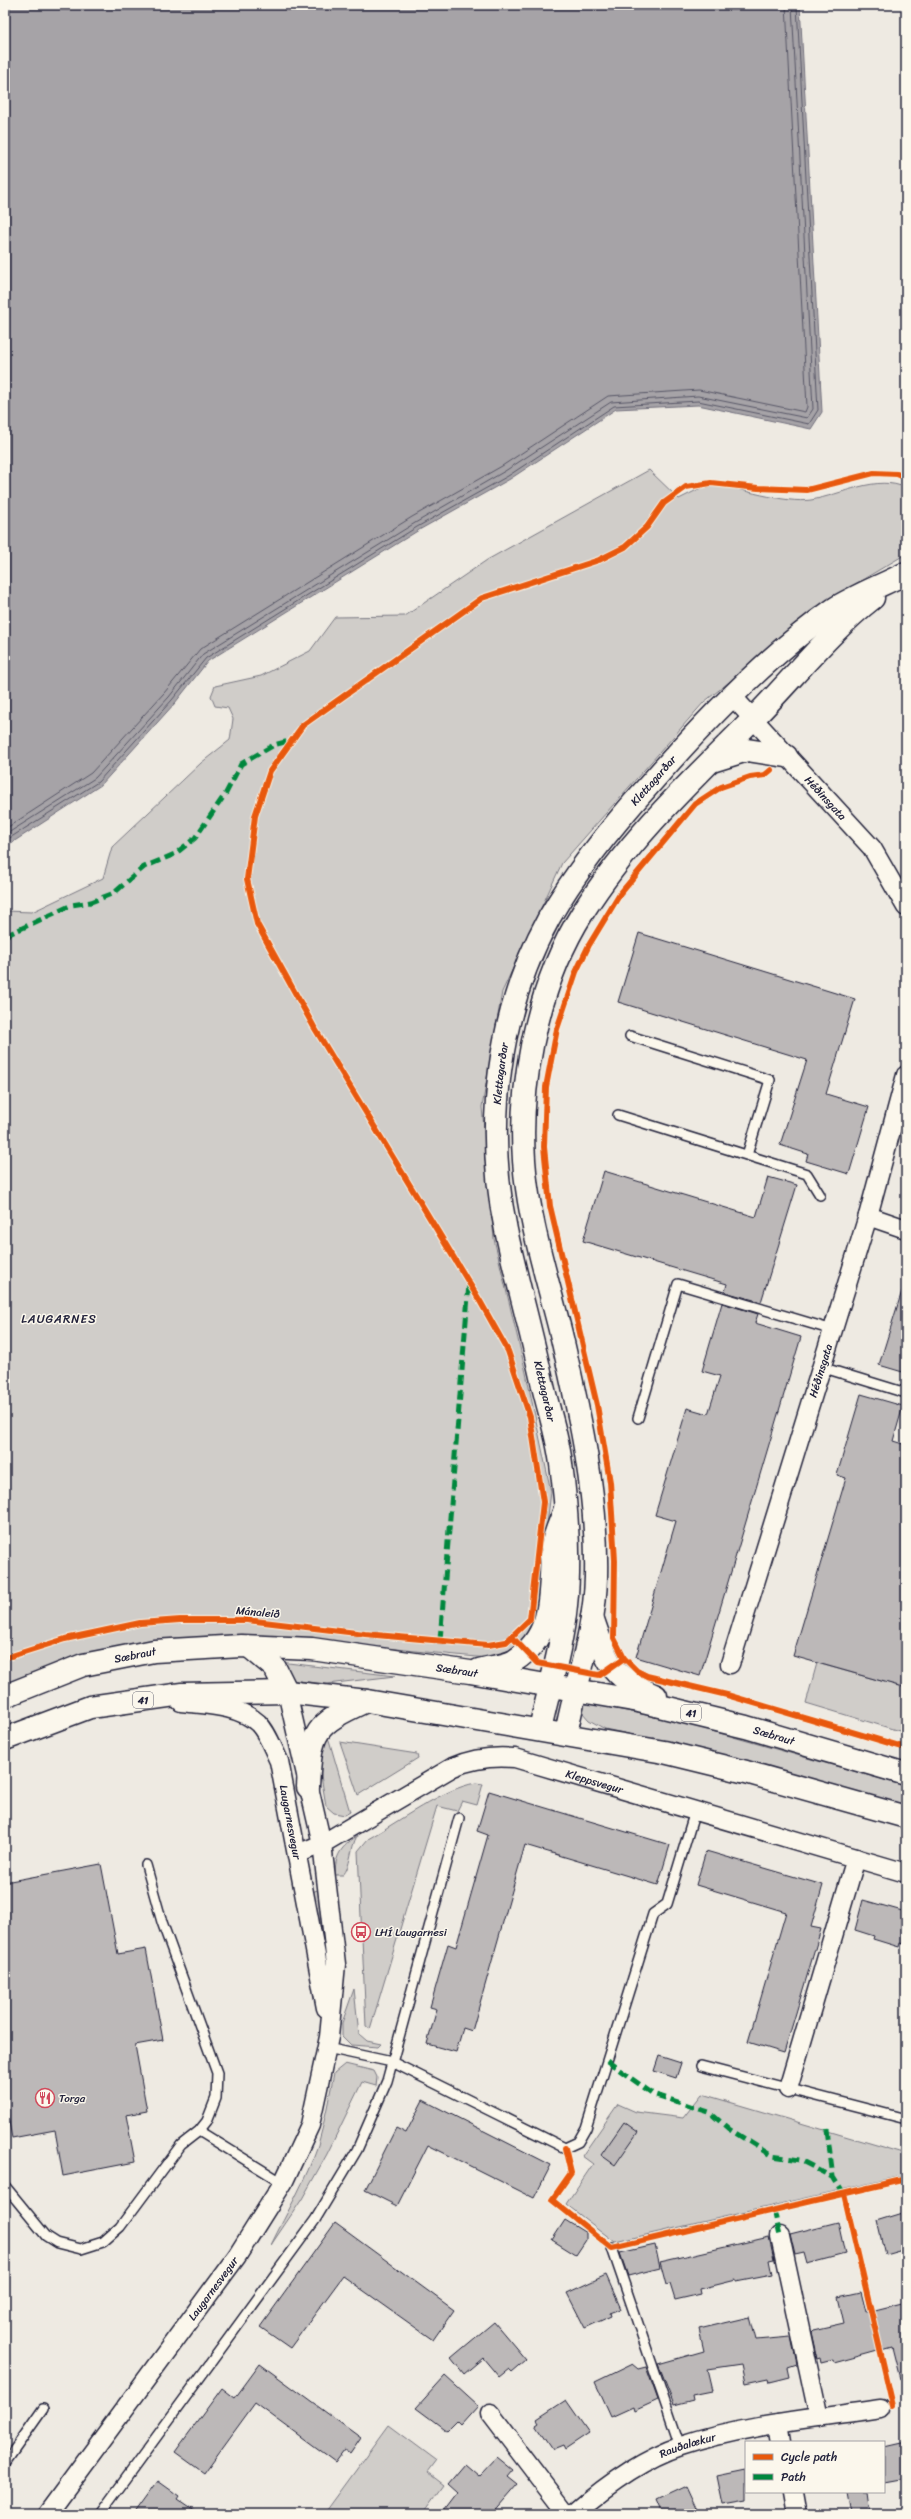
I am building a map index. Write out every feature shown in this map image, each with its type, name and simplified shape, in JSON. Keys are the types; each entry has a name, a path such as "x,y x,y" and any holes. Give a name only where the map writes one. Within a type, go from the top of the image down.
{"main road":[{"name":"Klettagarðar","path":"540,1729 559,1648 566,1604 568,1565 565,1510 561,1462 506,1227 501,1196 496,1111 503,1050 527,966 550,916 569,885 628,808 700,728 776,656 836,608 906,573"},
{"name":"Klettagarðar","path":"566,1734 574,1690 592,1617 596,1581 596,1546 584,1439 527,1188 523,1131 528,1068 553,974 583,912 624,856 666,806 706,764 753,719 806,662 864,605 906,573"},
{"path":"706,764 747,750 786,756"},
{"path":"470,1672 513,1662 534,1643 547,1620 553,1544 565,1510"},
{"path":"592,1617 607,1659 614,1671 630,1685 693,1713"},
{"path":"250,1646 275,1668 286,1692"},
{"name":"Sæbraut","path":"5,1696 83,1665 154,1651 250,1646 319,1650 470,1672 693,1713 906,1774"},
{"name":"41","path":"5,1739 90,1707 182,1694 286,1692 367,1701 540,1729 671,1754 906,1817"},
{"path":"308,1787 310,1753 317,1733 332,1717 367,1701"}],"street":[{"name":"Héðinsgata","path":"733,697 872,848 906,907"},
{"name":"Héðinsgata","path":"730,1664 868,1216 906,1075"},
{"path":"868,1216 906,1229"},
{"name":"Laugarnesvegur","path":"47,2514 237,2256 283,2183 310,2125 328,2043 336,1964 322,1844 286,1692"},
{"name":"Laugarnesvegur","path":"150,1698 217,1706 242,1713 258,1723 270,1740 279,1761 320,1969 328,2043"},
{"name":"Kleppsvegur","path":"297,1854 322,1844 453,1767 474,1759 494,1756 515,1758 906,1872"},
{"path":"788,2088 856,1858"},
{"path":"780,2236 819,2418"},
{"name":"Rauðalækur","path":"573,2514 601,2490 646,2462 680,2446 778,2424 881,2409"},
{"path":"490,2413 567,2514"},
{"path":"778,2424 781,2441"},
{"path":"792,2493 796,2514"}],"lane":[{"path":"630,1036 770,1080 746,1155"},
{"path":"618,1115 807,1174 820,1195"},
{"path":"638,1418 678,1284 833,1330"},
{"path":"821,1367 906,1393"},
{"path":"328,2043 392,2062 566,2148 578,2142 586,2128 653,1914 667,1904 695,1811"},
{"path":"100,2514 315,2220 358,2150 387,2081 459,1818"},
{"path":"5,2186 46,2236 69,2248 93,2247 113,2236 181,2145 199,2131 210,2116 216,2098 217,2073 162,1922 146,1865"},
{"path":"701,2066 906,2119"},
{"path":"199,2131 283,2183"},
{"path":"612,2248 680,2446"},
{"path":"5,2462 44,2409"}],"shaded area":[{"path":"649,470 679,499 711,483 775,498 801,501 811,500 871,484 895,484 906,488 906,554 845,590 704,702 562,863 502,992 482,1107 494,1239 526,1373 551,1492 536,1614 524,1638 506,1653 487,1658 252,1635 133,1644 59,1664 5,1684 5,911 32,912 103,878 112,847 201,763 230,740 233,719 228,708 215,706 211,696 215,686 261,676 310,651 335,617 405,616 487,560"},
{"path":"280,1662 395,1676 327,1684 290,1680"},
{"path":"817,1663 906,1688 906,1733 806,1703"},
{"path":"586,1703 677,1721 906,1786 906,1806 716,1753 605,1729 589,1720 582,1712 582,1706"},
{"path":"325,1734 329,1740 350,1812 345,1815 334,1813 326,1806 318,1757"},
{"path":"340,1742 417,1754 418,1758 358,1795"},
{"path":"476,1783 483,1784 477,1805 462,1801 457,1811 437,1806 370,2029 366,2026 358,1851 368,1839 421,1806 450,1791"},
{"path":"357,1836 346,1872 343,1875 335,1875 336,1862 340,1852"},
{"path":"320,1889 329,1962 325,1959 312,1892"},
{"path":"354,1989 359,2034 367,2041 381,2044 378,2047 351,2045 342,2036 342,2023"},
{"path":"345,2064 374,2071 377,2077 376,2086 362,2082 327,2154 302,2199 271,2245 302,2183 318,2145 334,2073"},
{"path":"702,2094 906,2154 906,2175 615,2242 566,2204 593,2164 582,2156 618,2104 636,2112 683,2118"},
{"path":"389,2425 436,2460 427,2472 444,2485 423,2514 324,2514"}],"water":[{"path":"5,5 800,5 822,412 811,429 698,405 616,409 510,479 419,530 208,661 175,703 101,785 13,842 5,845"}],"building":[{"path":"639,933 855,999 826,1094 869,1107 849,1174 806,1161 808,1154 780,1145 807,1060 618,1002"},
{"path":"604,1171 756,1217 768,1177 797,1185 761,1302 725,1292 727,1284 583,1241"},
{"path":"902,1291 906,1292 906,1373 879,1365"},
{"path":"722,1303 758,1314 755,1323 801,1337 700,1676 636,1657 676,1521 655,1515 687,1408 708,1414 720,1376 702,1371"},
{"path":"861,1394 903,1406 893,1441 906,1445 906,1688 793,1656 846,1478 837,1475"},
{"path":"489,1791 670,1845 658,1885 525,1845 472,2031 463,2028 456,2052 427,2044 437,2009 430,2007 448,1944 456,1947 488,1835 477,1831"},
{"path":"706,1851 823,1885 811,1927 821,1929 784,2053 748,2042 786,1912 696,1885"},
{"path":"101,1864 118,1954 146,1949 163,2040 135,2045 147,2111 126,2115 135,2162 63,2176 55,2130 12,2138 5,2101 5,1882"},
{"path":"863,1900 906,1912 906,1945 900,1943 899,1947 873,1939 874,1936 855,1930"},
{"path":"659,2056 681,2063 676,2078 654,2071"},
{"path":"423,2100 551,2165 534,2198 428,2145 397,2206 365,2190 396,2128 406,2133"},
{"path":"624,2122 638,2132 615,2165 601,2155"},
{"path":"906,2212 906,2249 885,2255 877,2221"},
{"path":"565,2220 586,2233 586,2240 576,2255 552,2240"},
{"path":"838,2222 845,2254 807,2264 804,2253 795,2255 790,2234"},
{"path":"335,2223 454,2310 433,2340 343,2276 290,2348 260,2327"},
{"path":"769,2237 774,2259 769,2260 772,2275 736,2282 736,2280 700,2289 701,2294 675,2300 670,2284 666,2285 660,2262"},
{"path":"655,2245 660,2268 628,2276 620,2253"},
{"path":"606,2275 621,2309 610,2313 611,2316 585,2328 567,2293"},
{"path":"861,2292 866,2312 906,2302 906,2378 900,2379 892,2347 834,2363 833,2360 821,2363 820,2358 817,2359 811,2332 813,2330 844,2323 838,2297"},
{"path":"750,2317 756,2340 791,2337 797,2365 788,2368 790,2377 770,2382 769,2378 745,2383 741,2365 707,2370 712,2391 692,2395 693,2400 674,2405 658,2364 704,2351 699,2329"},
{"path":"494,2322 526,2360 512,2372 509,2369 499,2377 483,2358 464,2374 451,2358"},
{"path":"260,2364 361,2438 350,2454 344,2450 335,2462 255,2403 204,2473 175,2452 222,2388 235,2398"},
{"path":"632,2364 638,2369 646,2367 658,2400 634,2411 633,2407 611,2417 595,2382"},
{"path":"445,2376 478,2406 461,2425 457,2421 447,2431 416,2408"},
{"path":"566,2400 589,2433 565,2449 563,2445 553,2449 536,2424 539,2422 537,2419"},
{"path":"906,2443 906,2478 885,2482 885,2448"},
{"path":"497,2457 513,2470 508,2476 518,2484 492,2514 442,2514 458,2493 448,2484 465,2464 479,2476"},
{"path":"745,2470 746,2501 723,2505 717,2476"},
{"path":"158,2481 179,2496 177,2499 199,2514 134,2514"},
{"path":"686,2486 699,2514 662,2514 656,2500"},
{"path":"848,2493 868,2493 871,2514 852,2514"}],"marked path":[{"path":"5,936 72,905 91,902 114,893 144,867 175,854 195,838 226,793 241,764 274,745 292,740"},
{"path":"440,1640 469,1284"},
{"path":"607,2061 653,2094 709,2112 729,2129 772,2156 800,2160 833,2177"},
{"path":"827,2129 833,2177 845,2196"},
{"path":"774,2210 780,2236"}],"cycle path":[{"name":"Mánaleið","path":"5,1658 65,1639 140,1623 180,1620 247,1620 365,1634 488,1645 506,1642 530,1619 543,1502 530,1417 508,1351 480,1301 314,1027 257,924 247,879 255,816 270,771 303,725 482,598 599,560 625,547 647,527 664,503 686,487 711,483 758,488 807,490 874,473 897,474 906,478"},
{"path":"771,770 765,775 750,777 721,787 695,804 620,894 589,945 576,972 557,1029 546,1087 544,1147 550,1206 597,1405 610,1482 615,1560 614,1638 624,1658 637,1671 647,1676 727,1695 906,1748"},
{"path":"512,1637 537,1663 594,1674 600,1675 624,1658"},
{"path":"565,2148 571,2173 552,2200 612,2248 906,2179"},
{"path":"844,2194 893,2406"}],"place":[{"name":"LHÍ Laugarnesi","path":"361,1932"},
{"name":"Torga","path":"45,2098"}],"district":[{"name":"LAUGARNES","path":"59,1319"}]}
